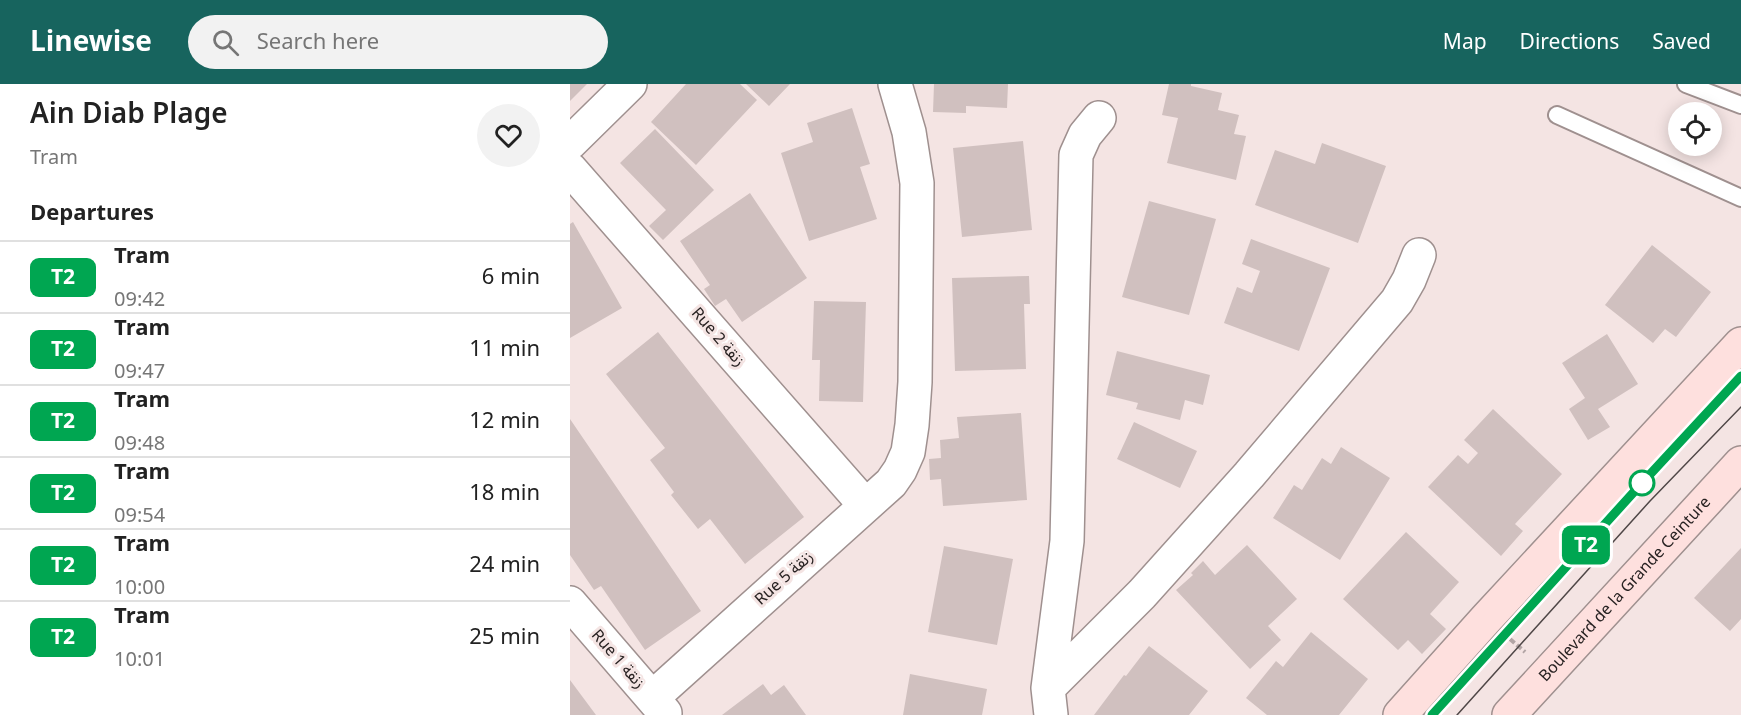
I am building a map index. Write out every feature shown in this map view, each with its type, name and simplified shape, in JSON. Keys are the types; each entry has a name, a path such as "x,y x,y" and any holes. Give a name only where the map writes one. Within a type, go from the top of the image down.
{"main road":[{"path":"1400,715 1741,344"},
{"name":"Boulevard de la Grande Ceinture","path":"1509,715 1741,463"}],"street":[{"path":"570,143 630,84"},
{"name":"Rue 5 زنقة","path":"659,706 865,505 891,483 908,452 915,382 917,183 909,132 895,84"},
{"path":"1050,702 1067,541 1076,155 1085,135 1099,118"},
{"name":"Rue 2 زنقة","path":"570,169 865,505"},
{"path":"1050,702 1397,301 1419,255"},
{"name":"Rue 1 زنقة","path":"570,603 659,706"}],"lane":[{"path":"1686,84 1741,105"},
{"path":"1557,115 1741,198"}],"path":[{"path":"1486,619 1548,672"}],"building":[{"path":"570,84 587,84 570,101"},
{"path":"686,84 740,84 757,100 696,165 651,122"},
{"path":"746,84 790,84 769,106"},
{"path":"934,84 1008,84 1007,108 966,106 966,113 933,112"},
{"path":"1169,84 1191,84 1191,86 1222,93 1218,110 1239,115 1234,134 1246,136 1236,180 1167,163 1178,118 1162,115"},
{"path":"852,108 870,164 860,167 877,219 809,241 781,153 813,142 807,123"},
{"path":"655,129 714,190 663,240 649,226 666,210 620,163"},
{"path":"1023,141 1032,230 962,237 953,148"},
{"path":"1322,143 1386,166 1358,243 1255,205 1275,150 1315,164"},
{"path":"750,193 807,278 742,322 726,299 715,306 704,289 710,285 680,241"},
{"path":"1149,201 1216,219 1189,315 1122,297"},
{"path":"573,222 622,308 570,338 570,224"},
{"path":"1251,239 1330,268 1299,351 1224,323 1237,287 1252,293 1260,271 1242,264"},
{"path":"1652,245 1711,292 1676,337 1665,329 1653,343 1605,305"},
{"path":"1029,276 1030,304 1024,304 1026,369 955,371 952,278"},
{"path":"814,301 866,302 863,402 819,401 820,360 812,360"},
{"path":"658,332 804,517 745,564 710,519 698,529 671,495 674,492 650,460 665,448 606,374"},
{"path":"1607,334 1638,384 1598,409 1610,427 1588,440 1569,409 1585,398 1562,363"},
{"path":"1117,351 1210,375 1203,405 1185,400 1180,420 1136,409 1138,403 1106,395"},
{"path":"1493,409 1562,474 1515,524 1523,531 1501,556 1428,487 1458,455 1468,464 1478,453 1464,440"},
{"path":"1021,413 1027,500 943,506 941,479 930,480 929,459 941,458 940,440 959,438 957,417"},
{"path":"570,419 701,611 645,650 601,586 594,590 570,555"},
{"path":"1134,422 1197,451 1180,488 1117,459"},
{"path":"1341,447 1390,478 1340,560 1273,518 1294,485 1302,490 1322,458 1331,464"},
{"path":"1406,532 1459,582 1430,614 1446,629 1422,654 1408,640 1398,650 1343,599"},
{"path":"1247,545 1297,599 1268,626 1281,640 1250,669 1176,590 1193,575 1191,573 1203,561 1215,575"},
{"path":"944,546 1013,559 997,645 928,632"},
{"path":"1741,548 1741,619 1730,631 1694,598"},
{"path":"1311,632 1368,679 1339,715 1267,715 1246,698 1276,661 1283,667"},
{"path":"1149,646 1208,691 1189,715 1094,715 1124,675 1126,676"},
{"path":"910,674 987,689 982,715 903,715"},
{"path":"570,680 596,715 570,715"},
{"path":"763,684 771,695 784,685 806,715 722,715"}],"tram line":[{"path":"1432,715 1741,376"},
{"name":"T2","path":"1432,715 1741,376"},
{"path":"1457,715 1650,501 1741,407"}]}
